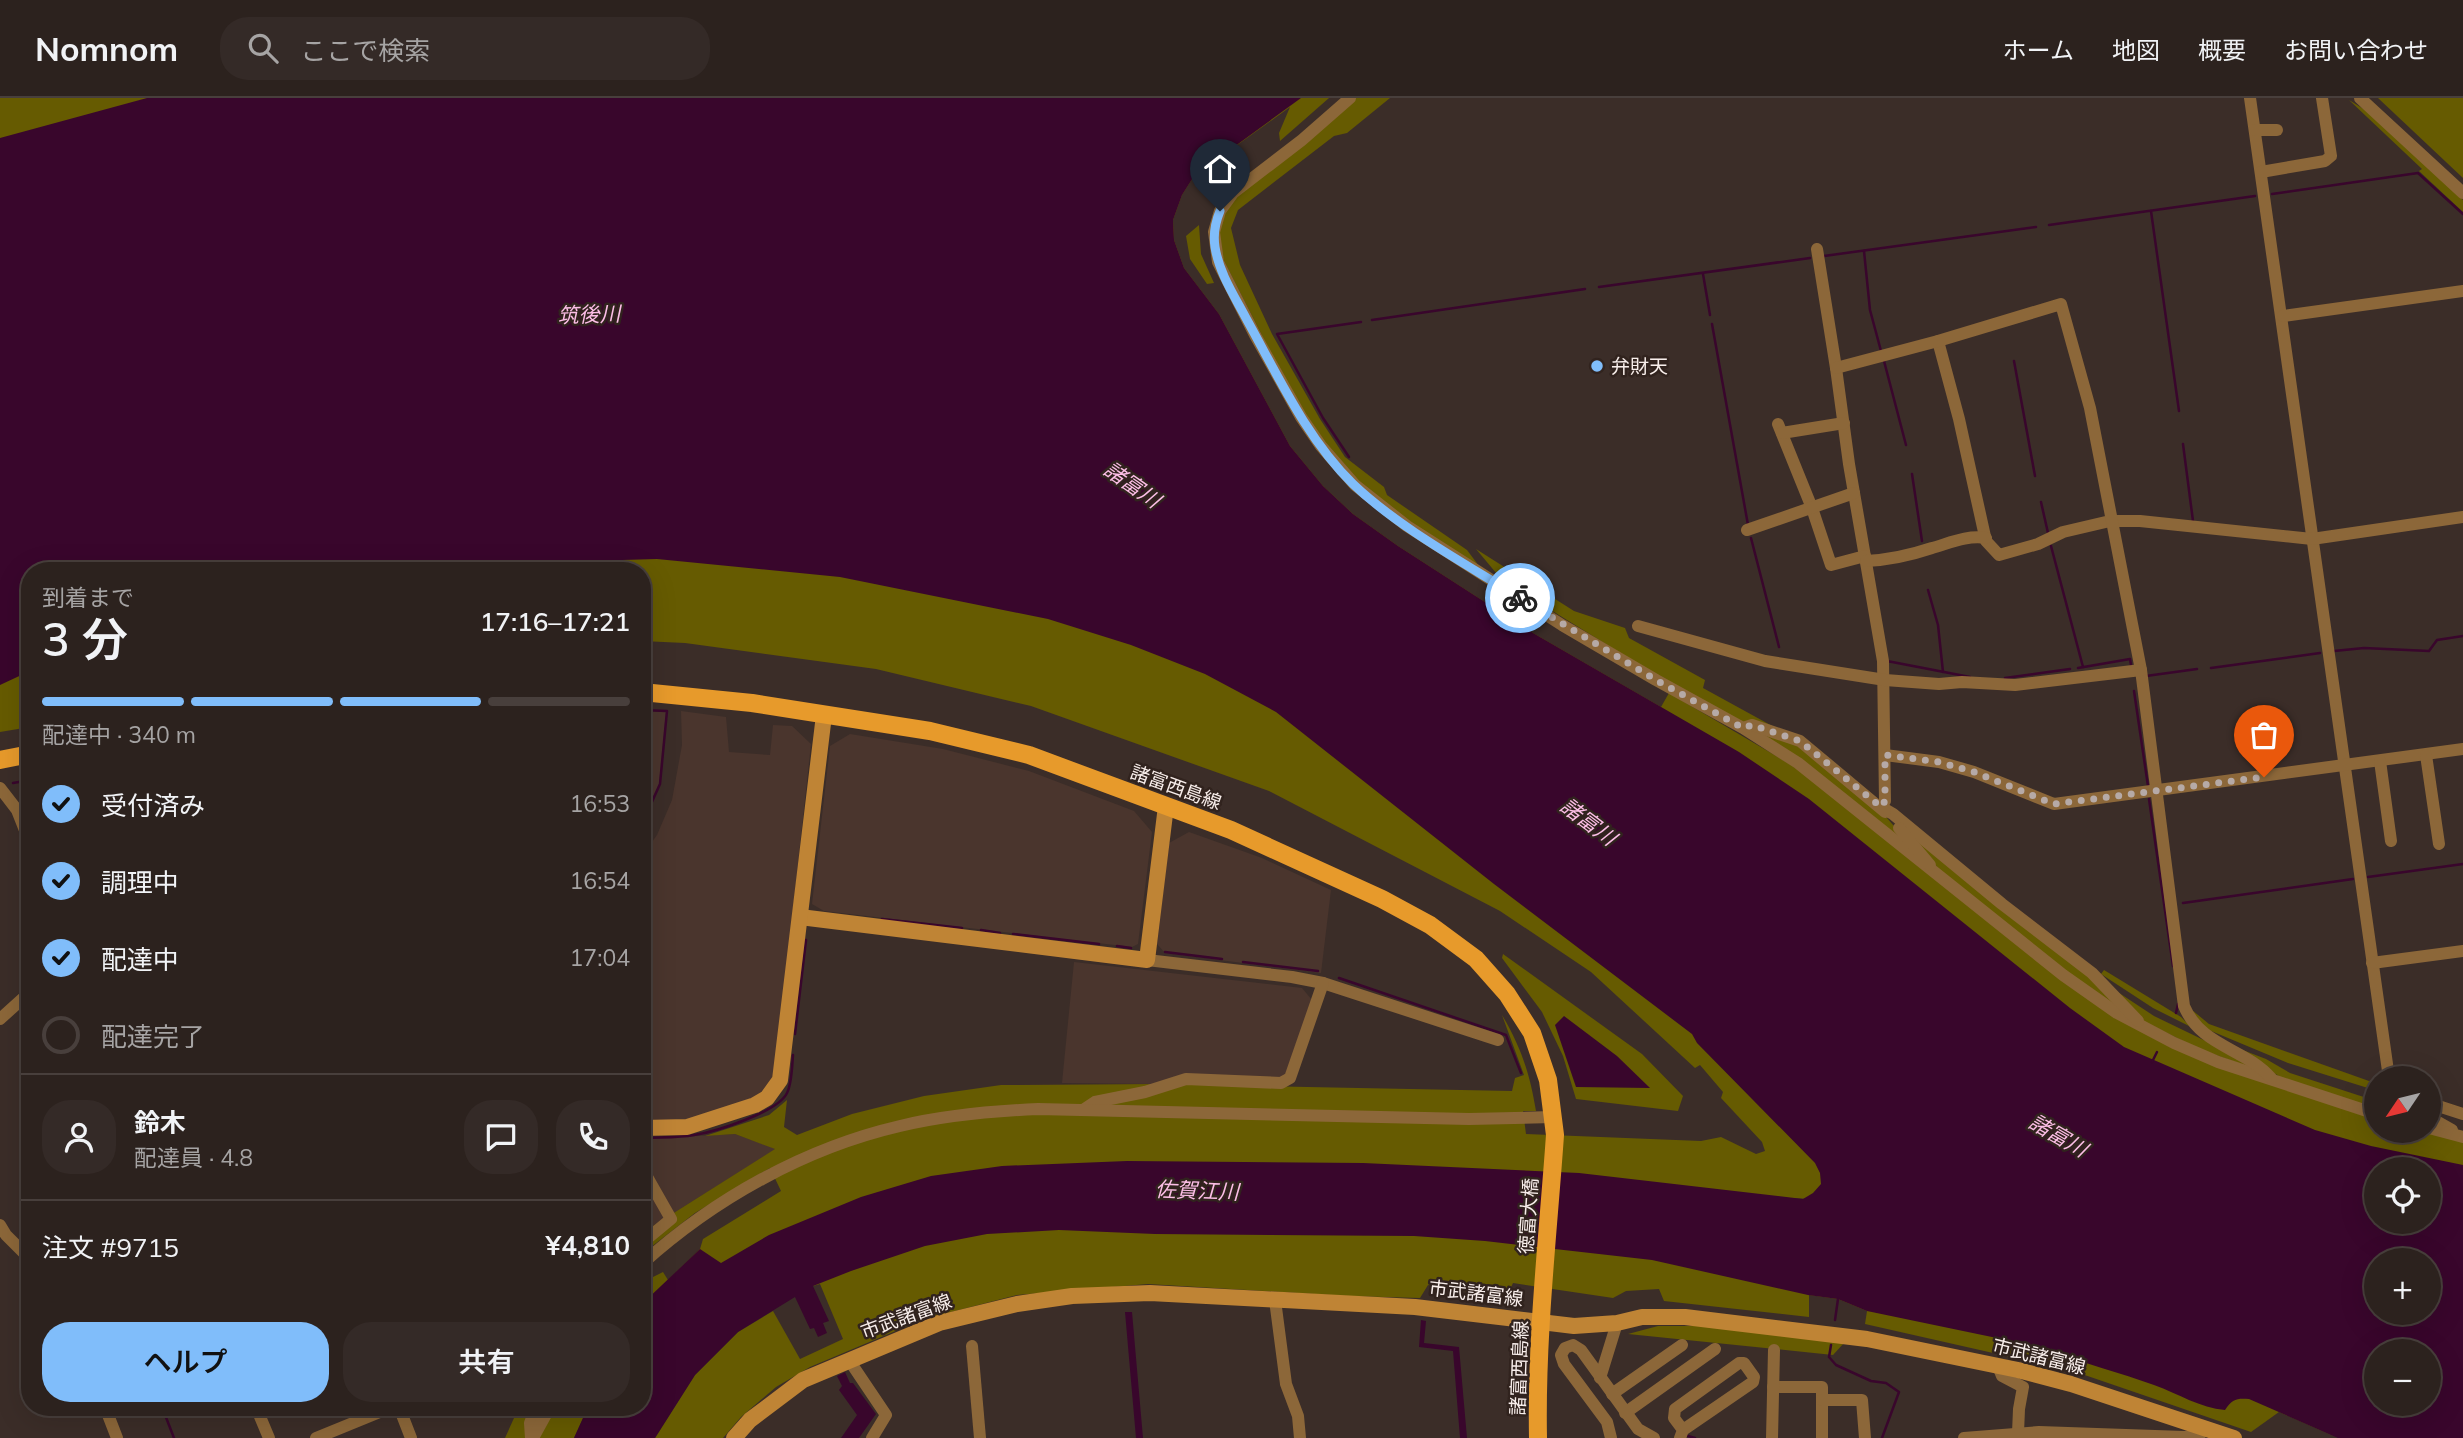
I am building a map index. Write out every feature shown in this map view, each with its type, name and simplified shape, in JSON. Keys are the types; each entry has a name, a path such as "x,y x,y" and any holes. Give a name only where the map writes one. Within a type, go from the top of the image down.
{"main road":[{"name":"諸富西島線","path":"651,693 752,703 930,731 1029,755 1231,830 1382,899 1430,925 1476,959 1507,994 1532,1033 1548,1080 1554,1126"},
{"path":"651,1128 687,1127 755,1105 775,1090 780,1080 824,715"},
{"path":"0,760 21,756"},
{"path":"800,917 1147,960 1166,806"},
{"name":"徳富大橋","path":"1543,1300 1554,1126"},
{"name":"市武諸富線","path":"734,1438 750,1420 803,1380 939,1323 1017,1304 1072,1296 1150,1293 1415,1307 1574,1326 1617,1323 1642,1317 1710,1319 1867,1339 2071,1384 2201,1434 2234,1438"},
{"name":"諸富西島線","path":"1538,1438 1537,1401 1543,1300"}],"street":[{"path":"1350,98 1302,140 1233,193 1220,211 1214,232 1216,254 1226,281 1301,417 1354,485 1407,526 1562,625 1743,728 1798,763 2063,975 2139,1025 2218,1062 2364,1110"},
{"path":"2250,98 2387,1066"},
{"path":"2261,172 2325,161 2331,156 2322,98"},
{"path":"2350,98 2364,101 2463,193"},
{"path":"2255,130 2277,130"},
{"path":"1817,250 1885,680 1885,801 1881,807"},
{"path":"2283,316 2463,291"},
{"path":"1836,368 2061,304 2090,408 2141,670 2184,1006 2189,1019 2198,1029 2262,1068 2273,1081"},
{"path":"1938,341 1986,538 1999,555 2038,544 2063,532 2110,521 2140,521 2312,539 2463,517"},
{"path":"1844,423 1780,428 1831,565 1905,555 1973,536 1986,538"},
{"path":"1747,530 1854,494"},
{"path":"1637,626 1765,661 1885,680 2015,685 2141,670"},
{"path":"1743,728 1752,725 1800,741 2092,973 2137,1018 2139,1025"},
{"path":"1885,755 1939,762 1974,772 2054,804 2463,749"},
{"path":"2426,755 2439,844"},
{"path":"2380,761 2391,841"},
{"path":"0,788 17,810 21,820"},
{"path":"1881,807 1927,859 1936,874"},
{"path":"2372,963 2463,951"},
{"path":"1147,960 1323,983 1498,1040"},
{"path":"1083,1110 1095,1102 1144,1092 1186,1079 1282,1083 1290,1078 1323,983"},
{"path":"0,1019 21,1000"},
{"path":"2441,1107 2463,1114"},
{"path":"651,1257 696,1220 735,1195 770,1175 833,1146 900,1125 962,1115 1038,1109 1469,1119 1554,1126"},
{"path":"2441,1122 2460,1136"},
{"path":"2441,1131 2460,1136"},
{"path":"651,1184 671,1219 651,1236"},
{"path":"0,1225 21,1250"},
{"path":"1275,1300 1286,1384 1298,1416 1300,1438"},
{"path":"1600,1378 1617,1323"},
{"path":"1612,1394 1682,1345"},
{"path":"972,1346 980,1438"},
{"path":"1611,1438 1607,1422 1564,1363 1561,1355 1565,1348 1573,1346 1581,1350 1638,1429 1654,1438"},
{"path":"1625,1413 1715,1349"},
{"path":"1772,1438 1774,1350"},
{"path":"849,1360 886,1415 872,1438"},
{"path":"1739,1363 1744,1363 1754,1377 1753,1382 1682,1434 1674,1418 1675,1409 1739,1363"},
{"path":"1998,1366 2002,1376 2024,1387 2019,1409 2018,1433"},
{"path":"1773,1387 1822,1387 1822,1438"},
{"path":"1822,1400 1863,1400 1865,1438"},
{"path":"108,1416 117,1438"},
{"path":"260,1416 269,1438"},
{"path":"316,1438 372,1416"},
{"path":"397,1416 411,1438"},
{"path":"532,1438 530,1423 533,1416"},
{"path":"532,1438 545,1416"},
{"path":"1964,1438 2018,1433 2201,1434"}],"shaded area":[{"path":"0,98 277,98 0,169"},
{"path":"1294,98 1329,98 1280,141 1279,133 1290,107 1194,176 1182,195 1173,220 1174,240 1184,268 1219,314 1290,446 1323,486 1353,514 1533,633 1661,707 1669,693 1793,766 2139,1030 2364,1114 2364,1143 2441,1143 2441,1136 2463,1142 2463,1184 2441,1174 2441,1157 2364,1158 2136,1065 1318,499 1172,255 1171,198 1192,162"},
{"path":"1356,98 1390,98 1347,133 1334,136 1238,210 1231,228 1240,265 1272,334 1320,419 1345,457 1384,487 1387,495 1467,550 1485,574 1371,497 1304,418 1218,249 1221,214 1234,197"},
{"path":"2378,98 2463,98 2463,178"},
{"path":"2349,100 2367,111 2463,200 2463,212 2419,171 2422,169"},
{"path":"1199,225 1201,254 1214,283 1207,284 1190,259 1186,236"},
{"path":"719,537 1089,622 1281,705 1686,1020 1819,1157 1835,1200 1134,1169 651,1328 651,1278 663,1272 668,1280 700,1249 703,1239 781,1191 770,1168 695,1213 651,1247 651,1227 775,1149 735,1134 705,1136 769,1115 787,1100 784,1127 797,1135 852,1114 924,1096 1001,1085 1157,1084 1512,1091 1515,1078 1524,1075 1502,1015 1520,1050 1534,1098 1536,1111 1523,1111 1526,1134 1701,1141 1721,1137 1756,1154 1765,1151 1762,1142 1721,1098 1723,1092 1700,1065 1695,1068 1591,972 1500,911 1269,791 1031,706 876,669 685,643 651,641 651,562 319,562 400,547"},
{"path":"1476,549 1574,611 1625,628 1629,638 1705,680 1703,688 1787,734 1741,721 1656,675 1502,580"},
{"path":"21,655 21,728 0,732 0,663"},
{"path":"651,711 666,712 659,784 651,800"},
{"path":"681,711 726,717 729,752 770,755 773,725 792,726 811,744 775,1076 764,1090 749,1100 687,1121 651,1121 651,843 672,800 682,745"},
{"path":"1752,729 1802,746 1887,818 1925,862"},
{"path":"850,734 943,749 1029,771 1134,811 1152,832 1138,944 1132,947 824,911 812,904 830,746"},
{"path":"1903,827 2092,979 2132,1016 2088,988 1943,874"},
{"path":"1189,832 1262,858 1331,890 1321,973 1165,953 1157,944 1169,843"},
{"path":"1503,954 1642,1054 1683,1096 1678,1111 1576,1099 1563,1056 1542,1012 1502,958"},
{"path":"1074,962 1302,988 1312,1000 1285,1075 1279,1079 1157,1084 1062,1083"},
{"path":"2104,970 2181,1017 2191,1027 2153,1008 2101,974"},
{"path":"2104,983 2154,1016 2214,1045 2257,1070 2197,1048 2145,1022"},
{"path":"2192,1010 2209,1024 2364,1079 2364,1087 2288,1063 2204,1028"},
{"path":"2227,1044 2266,1059 2290,1073 2364,1097 2364,1105 2282,1078"},
{"path":"735,1134 776,1149 651,1227 651,1139"},
{"path":"1012,1216 1418,1228 1723,1254 2231,1388 2338,1438 2279,1412 2251,1432 2073,1371 1865,1324 1867,1311 1838,1299 1809,1295 1809,1317 1664,1301 1659,1289 1626,1291 1613,1298 1513,1283 1506,1298 1428,1285 1420,1298 1148,1284 1017,1295 924,1319 810,1367 776,1387 741,1417 723,1438 655,1438 695,1375 738,1332 773,1311 800,1359 843,1339 820,1284 813,1286 818,1271"},
{"path":"1658,1326 1713,1326 1844,1343 1833,1355 1628,1334"},
{"path":"515,1416 584,1416 574,1438 505,1438"}],"water":[{"path":"147,98 1301,98 1194,176 1182,195 1173,220 1174,240 1184,268 1219,314 1290,446 1323,486 1353,514 1398,546 1533,633 1739,752 1809,799 2070,1008 2124,1047 2315,1130 2424,1157 2364,1157 2364,1234 2441,1234 2441,1160 2463,1165 2463,1438 2338,1438 2249,1399 2235,1400 2225,1410 2216,1409 2045,1348 1867,1311 1838,1299 1808,1295 1652,1260 1485,1241 1414,1236 1155,1234 1059,1230 987,1234 925,1246 813,1286 829,1321 823,1323 827,1333 818,1337 814,1328 810,1329 795,1297 738,1332 695,1375 655,1438 574,1438 584,1416 651,1416 651,1295 700,1249 721,1263 769,1235 861,1197 931,1176 1002,1166 1127,1161 1363,1163 1579,1173 1803,1199 1821,1184 1820,1173 1815,1163 1697,1043 1692,1034 1494,884 1276,712 1205,674 1131,645 1048,619 840,577 657,559 553,562 21,562 21,675 0,685 0,138"},
{"path":"1564,1016 1617,1056 1650,1088 1576,1087 1555,1025"},
{"path":"1125,1312 1132,1312 1143,1438 1136,1438"},
{"path":"1421,1320 1426,1321 1424,1343 1459,1347 1467,1438 1460,1438 1453,1351 1419,1347"},
{"path":"845,1372 850,1383 853,1383 876,1414 859,1438 841,1438 857,1415 839,1390 842,1386 837,1376"}],"waterway":[{"path":"2272,194 2418,173 2463,214"},
{"path":"2049,225 2255,196"},
{"path":"2151,211 2179,411"},
{"path":"1824,256 2036,227"},
{"path":"1864,251 1870,310 1881,351"},
{"path":"1599,287 1810,258"},
{"path":"1703,274 1710,315"},
{"path":"1372,320 1585,289"},
{"path":"1349,457 1323,418 1277,334 1361,322"},
{"path":"1712,324 1748,525"},
{"path":"1884,361 1906,445"},
{"path":"2014,361 2035,476"},
{"path":"2183,444 2193,521"},
{"path":"1912,474 1922,541"},
{"path":"2041,502 2048,533"},
{"path":"1751,538 1779,647"},
{"path":"2051,546 2083,667"},
{"path":"1928,590 1938,625 1943,672"},
{"path":"2334,651 2364,648 2429,651 2437,640 2463,636"},
{"path":"2211,668 2320,653"},
{"path":"2078,668 2130,659 2131,665"},
{"path":"1887,661 1970,677"},
{"path":"2005,678 2070,669"},
{"path":"2146,676 2197,669"},
{"path":"2134,691 2148,786"},
{"path":"651,710 667,711 660,784 651,804"},
{"path":"13,783 21,782"},
{"path":"2149,799 2173,966"},
{"path":"2368,877 2463,864"},
{"path":"2183,903 2353,879"},
{"path":"882,919 962,928"},
{"path":"981,930 1000,933"},
{"path":"1013,934 1099,944"},
{"path":"795,1034 806,940"},
{"path":"1117,946 1131,948"},
{"path":"1165,952 1222,959"},
{"path":"1243,962 1318,971"},
{"path":"1339,978 1506,1035 1521,1073"},
{"path":"2176,1013 2178,1004"},
{"path":"2152,1062 2157,1052"},
{"path":"651,1138 704,1133 745,1120 772,1107 787,1093 793,1055"},
{"path":"1835,1320 1838,1299"},
{"path":"1831,1345 1829,1357 1836,1365 1871,1381 1886,1383 1899,1392 1882,1438"},
{"path":"165,1416 174,1438"},
{"path":"1688,1436 1695,1438"}],"way so far":[{"path":"1520,598 1656,680 1743,728 1752,725 1800,741 1881,807 1885,801 1885,755 1939,762 1974,772 2054,804 2264,777"}],"place":[{"name":"弁財天","path":"1597,366"}],"route":[{"path":"1220,211 1214,232 1215,247 1226,281 1301,417 1338,468 1374,502 1407,526 1520,598"}],"water label":[{"name":"筑後川","path":"589,315"},
{"name":"諸富川","path":"1132,485"},
{"name":"諸富川","path":"1588,822"},
{"name":"諸富川","path":"2058,1136"},
{"name":"佐賀江川","path":"1197,1191"}]}
